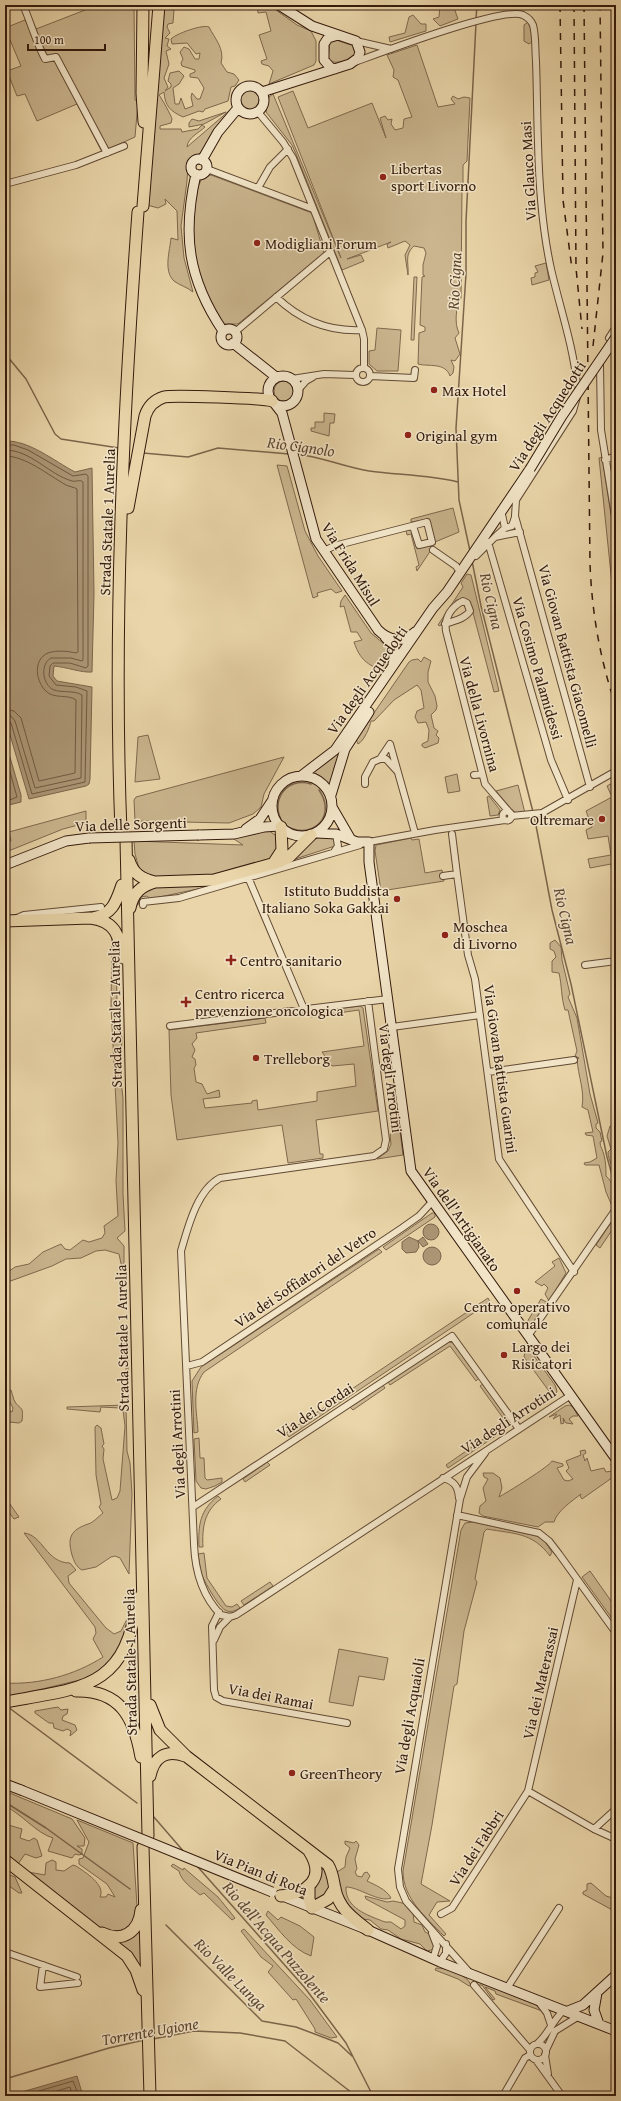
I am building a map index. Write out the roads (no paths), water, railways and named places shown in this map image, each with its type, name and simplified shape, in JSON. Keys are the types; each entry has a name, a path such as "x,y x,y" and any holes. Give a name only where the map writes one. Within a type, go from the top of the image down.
{"highway":[{"path":"143,5 142,93 144,122"},
{"name":"Strada Statale 1 Aurelia","path":"131,443 144,122 153,5"},
{"name":"Strada Statale 1 Aurelia","path":"140,209 159,5"},
{"path":"129,468 131,443 147,410 155,401 164,397 256,398 274,402"},
{"name":"Strada Statale 1 Aurelia","path":"129,468 119,651 124,838 128,919 148,1801 146,1834 141,1757 122,885 124,838 124,673 129,468"},
{"path":"273,864 282,850 280,827"},
{"path":"124,838 134,872 142,878 156,882 214,880 273,864 289,857 314,834"},
{"path":"128,919 135,894 143,887 156,882"},
{"path":"10,920 90,918 102,916 111,910 122,885"},
{"path":"90,918 103,921 114,930 120,940 123,958"},
{"path":"5,1702 65,1691 95,1680 108,1671 119,1659 131,1634 137,1595"},
{"path":"145,1670 149,1703 155,1721 167,1739 186,1756 328,1865 333,1875 335,1888 344,1910 368,1930"},
{"path":"65,1691 95,1692 117,1703 131,1720 141,1757"},
{"path":"148,1801 152,1768 158,1759 170,1753 186,1756"},
{"path":"91,1927 106,1935 116,1937 126,1936 135,1929 140,1917 146,1848 152,2063 155,2096"},
{"path":"276,1894 298,1893 309,1886 315,1875 316,1867 313,1857 308,1849"},
{"path":"5,1860 121,1951 132,1962 141,1983 151,2023"},
{"path":"144,1863 148,2010"},
{"path":"309,1886 312,1908 328,1899 335,1888"},
{"path":"150,2096 152,2063"}],"street":[{"path":"23,5 32,23 38,47 45,59 56,57 107,153"},
{"path":"279,5 312,26 356,41 391,49"},
{"name":"Via Glauco Masi","path":"350,64 472,23 518,14 528,18 533,27 539,168 545,235 551,269 571,344 577,382"},
{"path":"312,26 319,34 324,44"},
{"path":"335,69 325,63 323,55 324,44 328,38 338,35"},
{"path":"262,92 264,103 258,112 247,114 238,108 235,98 242,88 252,86 262,92 350,64 358,58 360,52 356,41"},
{"path":"303,79 316,70 323,55"},
{"path":"202,160 218,132 238,108"},
{"path":"258,112 288,148 362,330 364,339 364,368"},
{"path":"5,184 76,165 124,146"},
{"path":"258,188 270,167 288,148"},
{"path":"202,160 207,169 313,209"},
{"path":"202,160 194,161 191,166 192,171 196,174 204,174 207,169"},
{"path":"196,174 188,218 190,254 196,282 203,298 223,332"},
{"path":"235,332 330,252"},
{"path":"276,297 287,307 309,322 338,330 362,330"},
{"path":"613,338 616,327"},
{"path":"235,332 229,329 223,332 221,337 223,342 228,344 233,343 276,377 285,376 292,379 316,375 355,376"},
{"path":"233,343 236,339 235,332"},
{"name":"Via degli Acquedotti","path":"301,776 335,750 420,628 475,553 501,510 530,469 562,416 613,338"},
{"path":"600,364 599,409 605,460 616,522"},
{"path":"355,376 358,370 364,368"},
{"path":"364,368 368,370 370,376"},
{"path":"355,376 358,381 364,382 370,376 414,378 415,370"},
{"path":"276,377 268,388 274,402 285,406 296,398 298,390 306,381 316,375"},
{"path":"292,379 298,390"},
{"name":"Via degli Acquedotti","path":"475,553 505,528 513,525 515,516 515,502 568,418 578,398"},
{"name":"Via Frida Misul","path":"274,402 282,412 312,527 324,551 375,627 392,644 396,654 392,669"},
{"name":"Via Frida Misul","path":"286,431 286,417 289,404"},
{"path":"605,460 616,456"},
{"path":"501,510 505,528"},
{"name":"Via degli Acquedotti","path":"495,537 520,532 515,516"},
{"path":"324,551 329,548 413,526"},
{"name":"Via Giovan Battista Giacomelli","path":"520,532 590,787"},
{"name":"Via Cosimo Palamidessi","path":"488,542 550,760 568,800"},
{"path":"433,550 456,566 460,572"},
{"name":"Via degli Acquedotti","path":"331,795 345,750 437,610 447,592"},
{"name":"Via della Livornina","path":"445,624 451,655 482,774 489,791 511,814"},
{"path":"384,636 401,640 408,637 420,628"},
{"path":"380,759 390,744 398,776"},
{"path":"365,784 365,777 373,762 380,759 386,759 396,770 415,833"},
{"path":"144,905 143,902 179,898 334,852 359,842 497,820 503,817 506,812 527,816 540,814 568,800 616,771"},
{"path":"474,775 482,774"},
{"path":"239,833 260,819 282,783 291,778 301,776 311,777 319,781 331,795 332,807 328,822 314,834"},
{"path":"272,800 272,812 280,827 297,836 336,834 359,842"},
{"path":"502,806 503,817"},
{"path":"332,807 359,842"},
{"name":"Via delle Sorgenti","path":"5,865 66,841 89,838 239,833 264,827 280,827"},
{"path":"334,852 338,844 336,834"},
{"name":"Via Giovan Battista Guarini","path":"452,834 468,955 475,979 499,1159 574,1272"},
{"name":"Via dell'Artigianato","path":"359,842 369,862 410,1167 432,1202 616,1458"},
{"path":"443,876 457,874"},
{"path":"248,877 304,1009"},
{"path":"10,920 24,915 101,907"},
{"path":"585,965 616,961"},
{"path":"170,1026 388,999"},
{"name":"Via degli Arrotini","path":"218,1612 201,1584 196,1570 181,1250 197,1205 208,1186 224,1177 374,1156 384,1149 386,1140 368,1001"},
{"path":"392,1027 480,1015"},
{"path":"488,1072 574,1060"},
{"name":"Via dei Soffiatori del Vetro","path":"187,1366 202,1362 414,1220 423,1213 432,1202"},
{"path":"528,1336 574,1272 615,1210"},
{"name":"Via dei Cordai","path":"193,1507 452,1336 519,1429"},
{"name":"Via degli Arrotini","path":"230,1617 236,1615 571,1395"},
{"name":"Via degli Acquaioli","path":"470,1973 404,1898 399,1883 398,1867 460,1499 467,1476 489,1448"},
{"name":"Via degli Acquaioli","path":"443,1478 453,1482 459,1491 460,1499"},
{"path":"458,1515 539,1532 554,1547 616,1633"},
{"name":"Via dei Materassai","path":"528,1792 577,1580"},
{"path":"218,1612 230,1617"},
{"name":"Via dei Ramai","path":"218,1612 213,1622 212,1648 214,1690 216,1697 223,1701 347,1723"},
{"name":"Via dei Ramai","path":"212,1648 217,1632 230,1617"},
{"name":"Via Pian di Rota","path":"5,1784 368,1930 436,1960 616,2031"},
{"path":"528,1792 594,1829 616,1838"},
{"name":"Via dei Fabbri","path":"441,1914 452,1908 528,1792"},
{"path":"594,1829 616,1809"},
{"path":"507,1988 559,1908"},
{"name":"Via degli Acquaioli","path":"430,1928 437,1946 436,1960"},
{"path":"436,1960 446,1953 446,1944"},
{"path":"5,1952 43,1965 77,1980 40,1987 43,1965"},
{"path":"564,2010 579,2008 616,1975"},
{"path":"474,1985 530,2052 562,2096"},
{"path":"503,2096 530,2052 532,2046 538,2044 546,2035 551,2025 564,2010 598,1992"},
{"path":"536,2060 541,2059 546,2053 550,2039 560,2028 580,2016 598,1992"},
{"path":"598,1992 593,2007 599,2024"},
{"path":"535,1999 547,2013 551,2025"},
{"path":"552,2005 575,2004"},
{"path":"560,2028 564,2010"},
{"path":"538,2044 543,2045 546,2053 548,2076"}],"water":[{"path":"5,441 32,447 75,472 92,468 94,594 92,672 84,672 54,666 53,676 57,681 92,687 90,779 89,784 86,786 29,799 5,718"},
{"path":"5,740 21,795 21,802 5,806"},
{"path":"431,1224 437,1226 439,1232 437,1238 431,1240 425,1238 423,1232 425,1226"},
{"path":"409,1237 418,1241 419,1247 416,1252 406,1253 402,1249 402,1242"},
{"path":"423,1237 428,1244 423,1247 418,1241"},
{"path":"432,1247 438,1250 441,1256 438,1262 432,1265 426,1262 423,1256 426,1250"},
{"path":"77,2076 83,2096 8,2096"}],"waterway":[{"name":"Rio Cigna","path":"476,19 477,5"},
{"name":"Rio Cigna","path":"470,551 459,500 456,428 466,274 466,221 476,23"},
{"name":"Rio Cignolo","path":"5,349 7,356 26,379 55,434 61,439 119,448"},
{"name":"Rio Cignolo","path":"143,453 188,457 218,448 289,454"},
{"name":"Rio Cignolo","path":"297,454 315,457 369,471 425,476 458,482"},
{"name":"Rio Cigna","path":"472,561 481,606 533,812"},
{"path":"283,823 279,815 278,807 279,799 282,793 287,787 294,784 311,784"},
{"path":"286,826 296,830 305,830 313,828 319,823 324,817 325,809 324,800 319,790"},
{"name":"Rio Cigna","path":"534,815 552,910 571,984 607,1157 616,1189"},
{"name":"Rio dell'Acqua Puzzolente","path":"8,1707 137,1803"},
{"name":"Rio Valle Lunga","path":"5,1802 46,1828 130,1889"},
{"name":"Rio dell'Acqua Puzzolente","path":"153,1816 185,1853"},
{"name":"Rio dell'Acqua Puzzolente","path":"197,1866 305,1988 346,2043 373,2096"},
{"name":"Rio Valle Lunga","path":"166,1925 262,2021 296,2027 328,2039 338,2043 352,2056"},
{"name":"Torrente Ugione","path":"153,2039 194,2031 240,2033 285,2041 356,2096"},
{"name":"Torrente Ugione","path":"5,2079 109,2048 144,2040"}],"railway":[{"path":"560,5 563,200 572,269"},
{"path":"574,5 576,268 582,329"},
{"path":"584,5 590,564 595,619 601,654 616,707"},
{"path":"593,346 603,253 600,5"}],"place":[{"name":"Libertas sport Livorno","path":"383,177"},
{"name":"Modigliani Forum","path":"257,243"},
{"name":"Max Hotel","path":"434,390"},
{"name":"Original gym","path":"408,435"},
{"name":"Oltremare","path":"602,819"},
{"name":"Istituto Buddista Italiano Soka Gakkai","path":"397,899"},
{"name":"Moschea di Livorno","path":"445,935"},
{"name":"Centro sanitario","path":"231,960"},
{"name":"Centro ricerca prevenzione oncologica","path":"186,1002"},
{"name":"Trelleborg","path":"256,1058"},
{"name":"Centro operativo comunale","path":"517,1291"},
{"name":"Largo dei Risicatori","path":"504,1355"},
{"name":"GreenTheory","path":"292,1773"}]}
